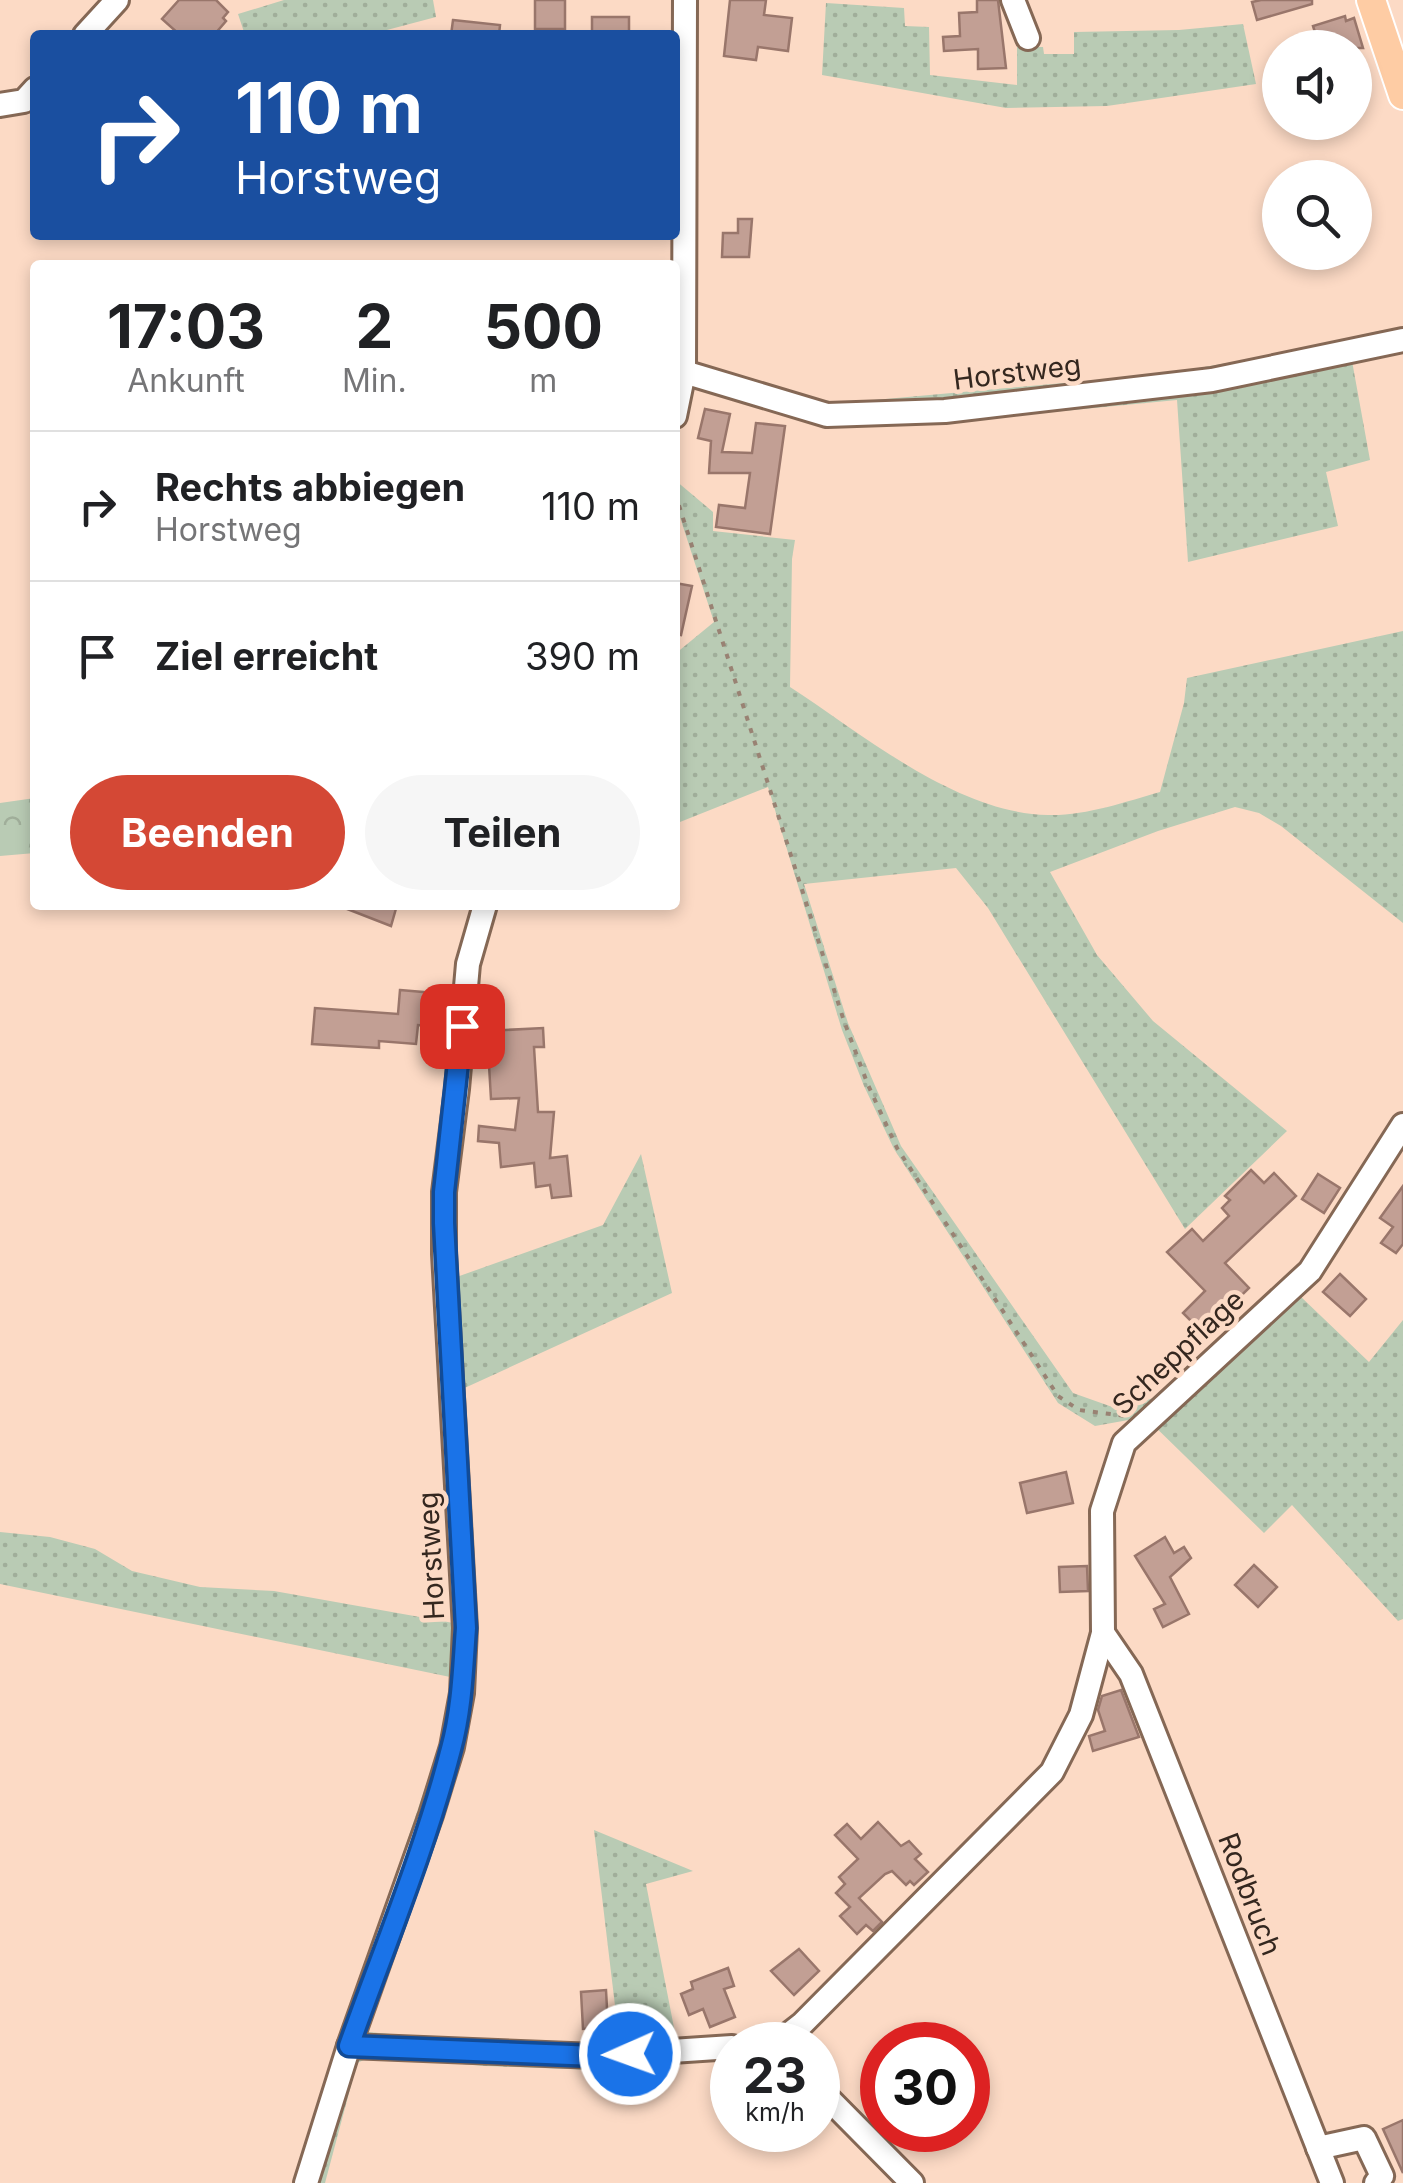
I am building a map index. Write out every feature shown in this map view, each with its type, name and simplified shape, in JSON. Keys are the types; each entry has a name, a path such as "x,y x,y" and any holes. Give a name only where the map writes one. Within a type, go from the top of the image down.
{"main road":[{"path":"1371,0 1403,95"}],"street":[{"path":"90,30 117,0"},
{"path":"680,392 684,372 685,0"},
{"path":"1014,0 1028,38"},
{"path":"0,105 24,101 30,94"},
{"name":"Horstweg","path":"684,372 827,415 945,410 1212,380 1403,340"},
{"name":"Horstweg","path":"306,2183 452,1747 462,1693 466,1628 444,1254 444,1192 468,964 484,910"},
{"name":"Scheppflage","path":"804,2022 1052,1772 1080,1715 1103,1633 1102,1511 1124,1443 1310,1270 1403,1126"},
{"name":"Rodbruch","path":"1103,1633 1131,1674 1332,2183"},
{"path":"1096,1662 1120,1655"},
{"path":"349,2046 596,2056 710,2048"},
{"path":"840,2110 912,2183"},
{"path":"1318,2148 1364,2138 1382,2176 1376,2183"}],"path":[{"path":"680,509 844,1021 897,1148 1058,1396 1079,1410 1106,1415 1134,1417 1162,1411"}],"green space":[{"path":"284,0 433,0 436,17 387,30 243,30 238,14"},
{"path":"826,3 904,8 905,26 929,27 930,75 1017,85 1017,47 1043,47 1044,54 1074,54 1074,32 1243,24 1256,84 1107,106 1006,108 822,75"},
{"path":"1383,330 1352,361 1370,460 1326,472 1338,526 1188,562 1177,400 950,422 825,423 808,418 812,398 841,403 1164,374 1279,354"},
{"path":"680,484 713,512 713,531 795,540 790,687 945,786 1014,811 1048,815 1105,808 1160,792 1187,678 1403,631 1403,923 1281,826 1259,813 1235,807 1050,872 1097,955 1153,1021 1287,1131 1185,1229 988,908 956,868 804,884 848,1023 901,1146 1073,1393 1118,1409 1163,1395 1299,1295 1369,1362 1403,1320 1403,1619 1398,1621 1292,1505 1264,1533 1145,1417 1095,1426 1058,1403 894,1149 864,1086 842,1030 768,787 680,822 680,650 714,622 680,517"},
{"path":"30,799 30,853 0,856 0,803"},
{"path":"641,1154 672,1293 458,1391 473,1629 365,2024 368,2032 570,2050 633,2044 616,2014 594,1830 693,1871 646,1884 677,2043 710,2040 710,2061 593,2070 373,2056 357,2063 325,2183 301,2183 347,2019 447,1723 455,1678 0,1584 0,1532 50,1537 95,1549 132,1571 200,1587 274,1591 459,1624 451,1279 603,1225"},
{"path":"1062,1774 821,2022 789,2022 799,2017"}],"building":[{"path":"179,0 216,0 228,12 218,30 174,30 162,19"},
{"path":"535,0 565,0 565,29 535,29"},
{"path":"730,0 766,0 764,15 792,18 788,51 758,47 756,60 724,56"},
{"path":"977,0 998,0 1006,68 978,69 978,49 944,51 943,37 960,36 959,13 977,12"},
{"path":"1312,0 1312,4 1257,20 1252,2"},
{"path":"1345,16 1346,21 1354,18 1358,30 1314,30 1313,26"},
{"path":"592,17 629,17 629,30 592,30"},
{"path":"453,20 500,25 500,30 452,30"},
{"path":"738,219 752,219 749,257 722,257 723,233 738,233"},
{"path":"705,409 730,414 722,452 752,453 756,423 785,426 770,534 716,527 719,505 745,508 750,473 709,473 711,441 698,438"},
{"path":"680,584 692,586 680,635"},
{"path":"350,910 396,910 391,926"},
{"path":"400,990 446,994 443,1027 418,1025 416,1044 379,1041 379,1048 312,1044 315,1008 398,1014"},
{"path":"543,1028 544,1047 534,1047 538,1112 554,1112 550,1158 567,1156 571,1196 552,1198 550,1185 536,1187 534,1163 501,1167 499,1143 478,1141 479,1126 515,1130 519,1098 491,1099 487,1031"},
{"path":"1251,1170 1264,1183 1274,1173 1296,1196 1225,1263 1249,1288 1203,1333 1183,1313 1205,1291 1167,1252 1192,1229 1203,1241 1229,1216 1222,1208 1230,1200 1225,1196"},
{"path":"1318,1174 1340,1188 1324,1213 1302,1199"},
{"path":"1403,1186 1403,1244 1396,1253 1381,1243 1393,1227 1380,1218"},
{"path":"1340,1274 1366,1299 1350,1316 1323,1292"},
{"path":"1066,1472 1073,1503 1027,1513 1020,1483"},
{"path":"1165,1537 1174,1553 1184,1547 1191,1558 1170,1577 1189,1614 1163,1627 1154,1609 1165,1604 1135,1556"},
{"path":"1254,1565 1277,1587 1258,1607 1235,1585"},
{"path":"1087,1566 1088,1591 1060,1592 1059,1567"},
{"path":"1121,1690 1139,1737 1093,1751 1089,1736 1105,1731 1098,1710 1102,1696"},
{"path":"878,1822 901,1846 909,1841 921,1854 915,1859 928,1872 914,1885 910,1881 906,1885 892,1871 885,1874 859,1898 882,1922 873,1931 866,1925 857,1934 840,1916 850,1907 836,1893 845,1884 839,1877 858,1859 835,1835 847,1824 861,1839"},
{"path":"799,1949 819,1971 794,1995 771,1971"},
{"path":"728,1968 734,1986 724,1989 735,2017 710,2022 710,2027 703,2009 689,2015 681,1994 693,1989 691,1982"},
{"path":"606,1990 608,2027 583,2029 581,1992"},
{"path":"1403,2120 1403,2173 1383,2129"}],"route":[{"path":"462,1026 444,1192 444,1254 466,1628 462,1693 452,1747 430,1816 349,2046 630,2054"}]}
